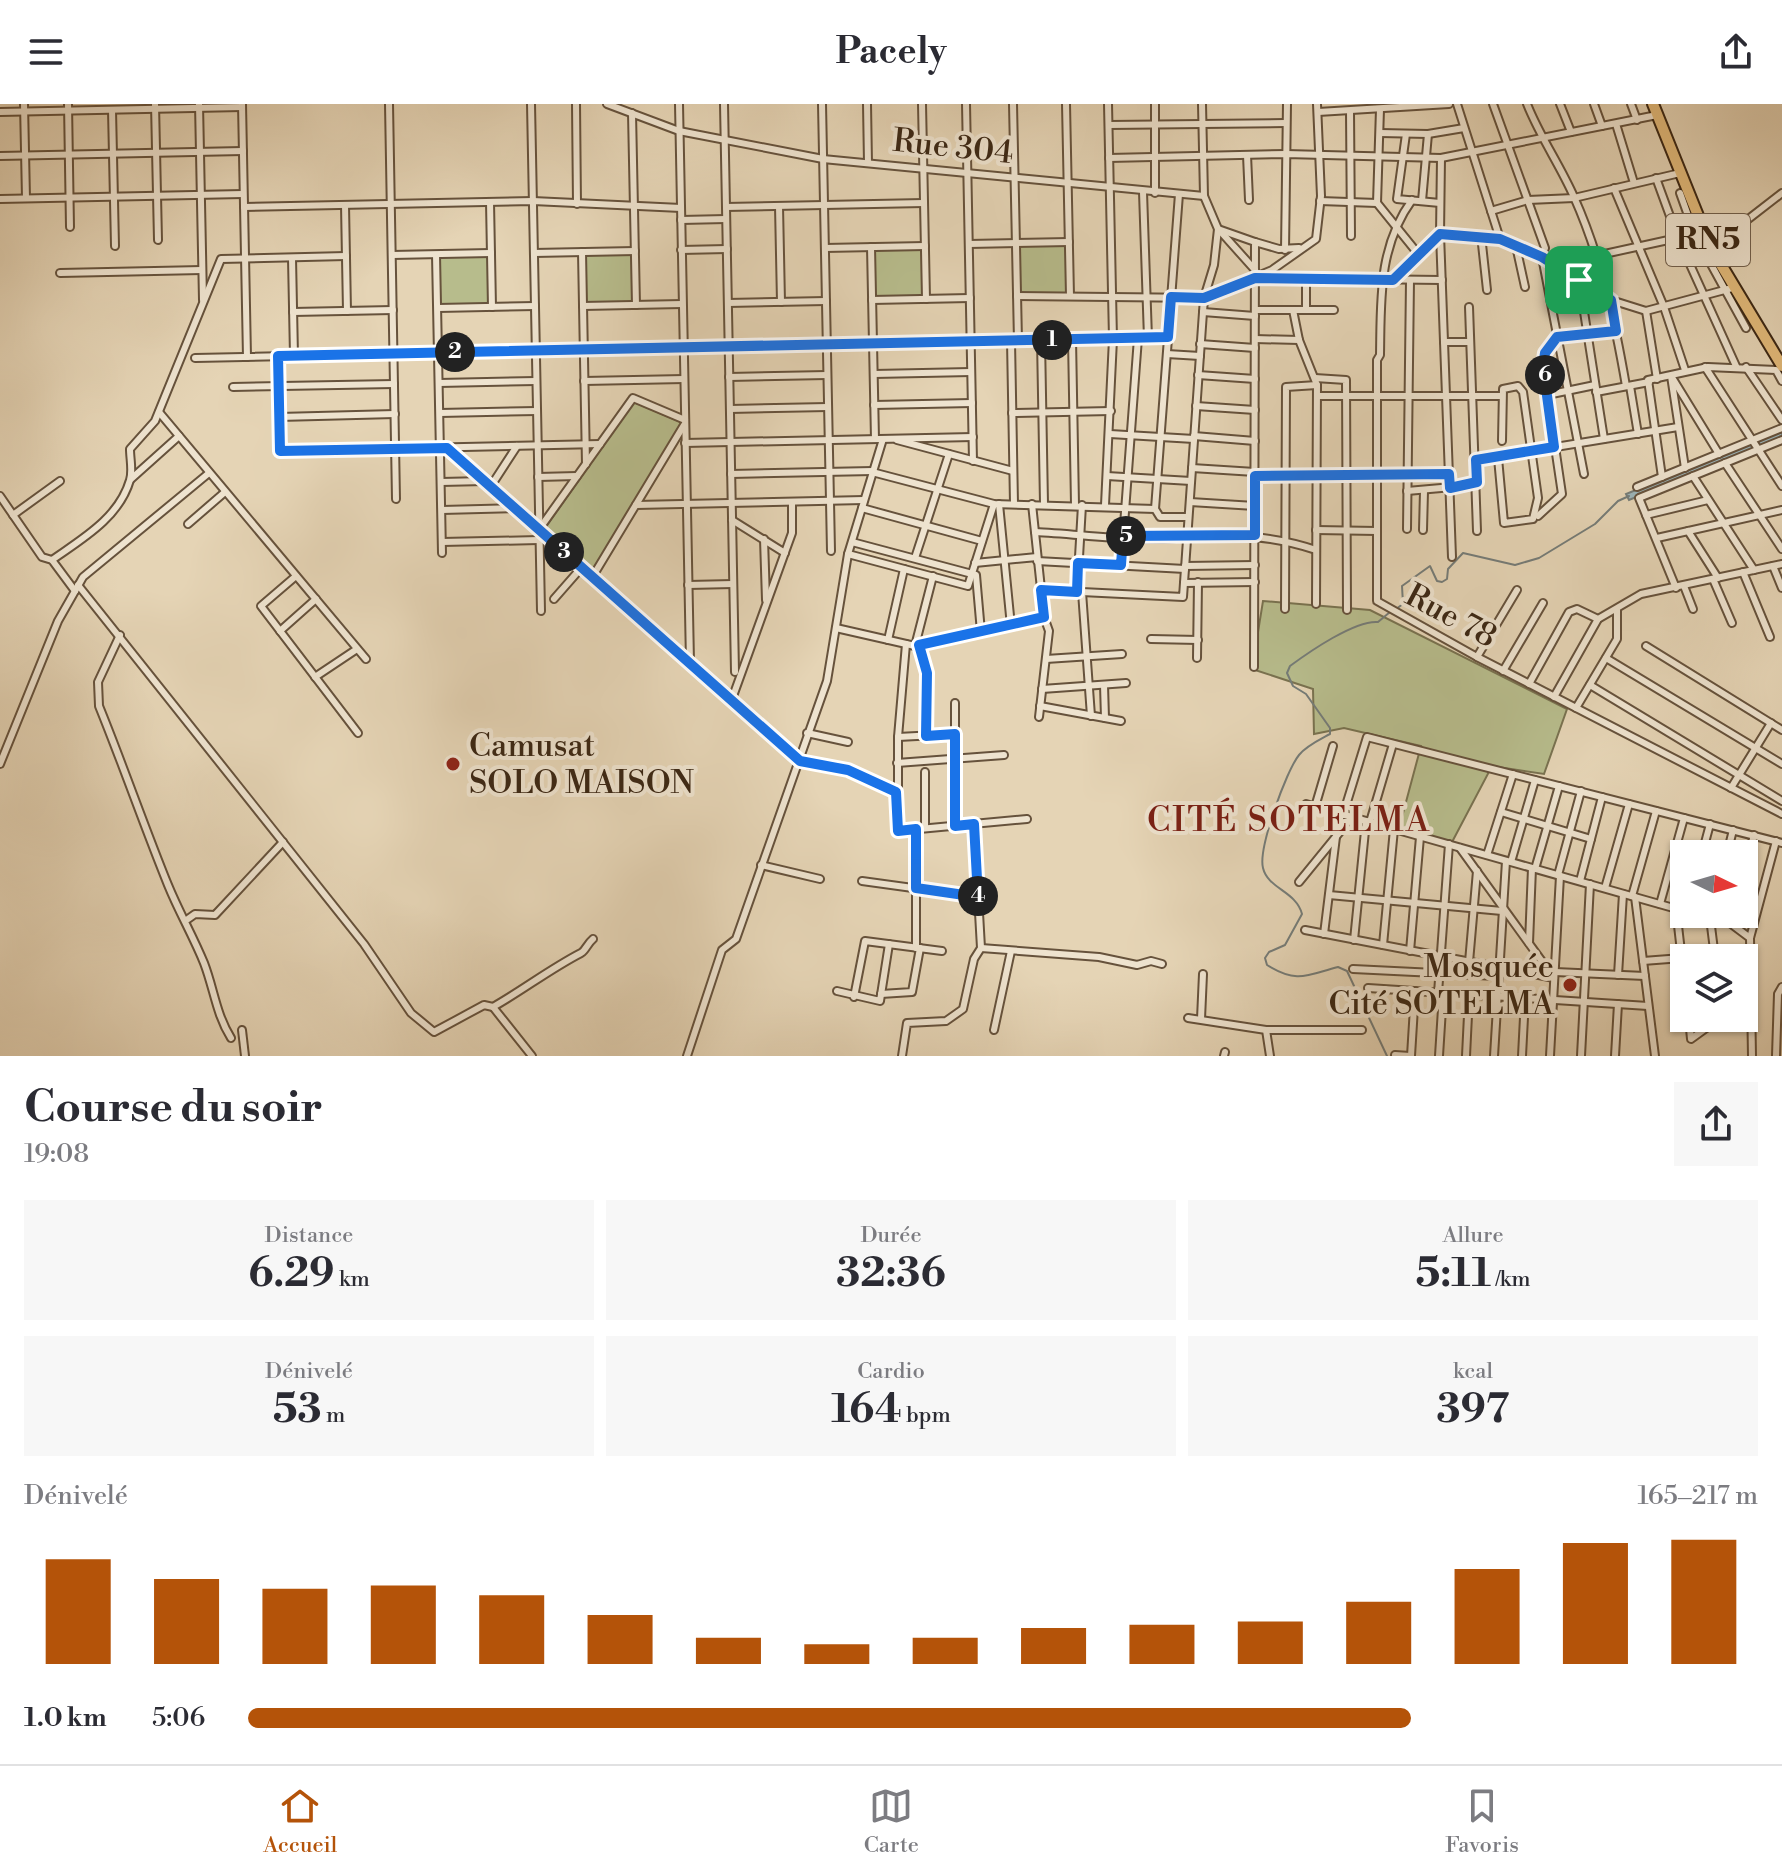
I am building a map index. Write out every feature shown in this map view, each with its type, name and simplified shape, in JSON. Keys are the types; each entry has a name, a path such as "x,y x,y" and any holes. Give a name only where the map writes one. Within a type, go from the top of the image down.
{"highway":[{"name":"RN5","path":"1653,104 1700,233 1711,248 1729,289 1782,366"}],"street":[{"path":"389,104 396,499"},
{"path":"531,104 541,611"},
{"path":"576,104 577,204"},
{"name":"Rue 304","path":"607,104 679,131 823,159 1204,196"},
{"path":"679,104 690,662"},
{"path":"724,104 735,672"},
{"path":"822,104 831,551"},
{"path":"867,104 868,163"},
{"path":"922,104 926,299"},
{"path":"966,104 973,461"},
{"path":"1013,104 1017,296 1012,413 1014,504"},
{"path":"1066,104 1070,296"},
{"path":"1105,505 1113,339 1108,104"},
{"path":"1155,104 1155,193"},
{"path":"1202,104 1204,196 1218,229 1255,274 1306,279 1442,280"},
{"path":"1285,250 1287,104"},
{"path":"1017,296 1204,298 1302,248 1316,239 1320,201 1317,104"},
{"path":"1318,112 1449,104"},
{"path":"1457,104 1500,239"},
{"path":"1493,104 1545,248 1542,257 1565,392 1572,406 1584,474"},
{"path":"1527,104 1541,138 1574,198 1611,300 1638,434"},
{"path":"1560,104 1571,132"},
{"path":"1594,104 1602,126"},
{"path":"1631,104 1637,120"},
{"path":"0,112 24,108 112,110 242,105 247,357"},
{"path":"155,106 158,240"},
{"path":"199,106 203,306"},
{"path":"68,107 70,227"},
{"path":"1384,107 1377,203 1419,255"},
{"path":"24,108 26,198"},
{"path":"112,110 115,246"},
{"path":"1350,111 1351,236"},
{"path":"632,113 636,305"},
{"path":"1109,158 1155,160 1286,154 1441,158 1657,115"},
{"path":"1109,125 1286,123"},
{"path":"1616,124 1634,183"},
{"path":"1380,133 1428,134 1464,128"},
{"path":"1406,134 1397,199 1440,203"},
{"path":"1422,201 1428,134"},
{"path":"0,156 243,151"},
{"path":"1247,155 1249,200"},
{"path":"1441,158 1440,234 1452,557"},
{"path":"1491,211 1528,200 1574,198 1680,173"},
{"path":"1656,178 1678,238 1736,366"},
{"path":"1614,188 1664,307 1685,370"},
{"path":"1143,192 1148,338"},
{"path":"1680,193 1746,328"},
{"path":"1711,248 1782,193"},
{"path":"0,199 243,194"},
{"path":"1179,194 1155,509 1160,517 1188,517"},
{"name":"Rue 78","path":"1412,200 1394,226 1381,279 1375,598 1387,610 1782,814"},
{"path":"244,207 533,201 681,208"},
{"path":"1320,201 1377,203"},
{"path":"490,202 492,307"},
{"path":"726,207 924,203"},
{"path":"345,205 347,311"},
{"path":"779,206 781,302"},
{"path":"681,220 726,219"},
{"path":"1218,229 1285,250 1302,248"},
{"path":"1041,590 1183,597 1204,298 1214,265 1218,229"},
{"path":"1554,265 1700,233"},
{"path":"1393,280 1440,234 1481,235 1500,239 1542,257 1611,300 1646,311 1729,289"},
{"path":"1481,235 1487,290"},
{"path":"969,244 1069,242"},
{"path":"1254,667 1255,242"},
{"path":"825,248 925,246"},
{"path":"1516,246 1525,287"},
{"path":"687,1056 722,950 736,939 827,681 848,554 882,439 874,405 871,247"},
{"path":"681,250 727,249"},
{"path":"534,253 635,251"},
{"path":"582,252 586,464"},
{"path":"392,255 491,253"},
{"path":"436,255 440,413 444,448 442,553"},
{"path":"130,479 130,449 159,412 221,259 346,256"},
{"path":"292,258 294,356"},
{"path":"60,273 202,270"},
{"path":"1306,279 1306,310"},
{"path":"1407,529 1410,280"},
{"path":"1579,280 1604,439"},
{"path":"872,300 970,298"},
{"path":"728,303 826,301"},
{"path":"583,306 682,304"},
{"path":"438,308 535,306"},
{"path":"1469,307 1477,531"},
{"path":"293,312 393,310"},
{"path":"1293,310 1299,340 1316,381 1316,604"},
{"path":"1203,312 1334,310"},
{"path":"1646,311 1657,379"},
{"path":"1557,337 1616,331"},
{"path":"195,358 1168,337"},
{"path":"1498,458 1504,523 1536,517 1562,494 1544,357 1557,337"},
{"path":"1121,565 1138,338"},
{"path":"1072,339 1080,534 1079,592 1091,716"},
{"path":"1255,339 1299,340"},
{"path":"1041,340 1044,504"},
{"path":"1444,342 1470,342"},
{"path":"1200,344 1255,348"},
{"path":"1167,354 1200,356"},
{"path":"278,356 280,451 600,444"},
{"path":"1547,395 1628,386 1705,367 1776,370 1782,381"},
{"path":"1705,367 1782,486"},
{"path":"1746,367 1782,420"},
{"path":"874,374 971,372"},
{"path":"729,377 827,375"},
{"path":"1198,375 1255,379"},
{"path":"1671,376 1685,468"},
{"path":"1671,376 1719,454"},
{"path":"1285,609 1286,387 1344,377 1347,396 1347,610"},
{"path":"584,381 684,379"},
{"path":"439,383 536,381"},
{"path":"1649,382 1662,477"},
{"path":"233,387 394,384"},
{"path":"1502,441 1502,396 1507,385 1521,388 1538,498 1536,517"},
{"path":"1317,396 1502,396"},
{"path":"539,530 633,398 685,422"},
{"path":"874,405 972,403"},
{"path":"1196,406 1255,410"},
{"path":"730,409 828,407"},
{"path":"440,413 537,411"},
{"path":"1012,413 1111,411"},
{"path":"159,412 366,659"},
{"path":"279,417 395,414"},
{"path":"593,576 685,422"},
{"path":"1476,460 1678,427"},
{"path":"1693,609 1639,498 1725,463 1782,428"},
{"path":"1110,434 1255,441"},
{"path":"52,560 103,523 130,479 179,436"},
{"path":"685,443 973,437"},
{"path":"882,439 1013,471"},
{"path":"1637,487 1719,454 1782,440"},
{"path":"488,484 517,446"},
{"path":"444,448 800,761 848,770 896,792"},
{"path":"915,558 949,454"},
{"path":"1725,463 1782,549"},
{"path":"1192,468 1286,476 1449,474"},
{"path":"731,474 873,471 996,504 1105,505 1155,509"},
{"path":"0,764 58,621 76,588 91,569 209,473"},
{"path":"538,477 577,476"},
{"path":"1107,476 1191,481"},
{"path":"1693,476 1754,570"},
{"path":"13,515 60,481"},
{"path":"441,482 488,484"},
{"path":"1407,491 1450,488 1477,482"},
{"path":"1423,530 1424,491"},
{"path":"188,524 225,492"},
{"path":"0,496 42,557 52,560 120,635 364,944 411,1013 434,1032 484,1005 493,1007 532,1056"},
{"path":"1646,515 1708,500"},
{"path":"636,505 830,501 863,504 982,541"},
{"path":"732,699 792,533 792,502"},
{"path":"1190,502 1255,506"},
{"path":"848,554 968,586 996,504"},
{"path":"996,504 1011,626"},
{"path":"1032,504 1044,617 1049,631 1039,717"},
{"path":"442,510 515,508"},
{"path":"1657,538 1782,510"},
{"path":"732,520 785,553"},
{"path":"1316,530 1377,531"},
{"path":"1688,531 1716,579 1732,623"},
{"path":"1035,532 1123,536 1255,535 1286,540 1316,550"},
{"path":"764,539 766,607"},
{"path":"442,542 539,540"},
{"path":"852,542 976,575 981,632"},
{"path":"975,563 1037,559 1185,567 1255,565"},
{"path":"1554,697 1598,619 1646,592 1782,564"},
{"path":"1773,566 1782,588"},
{"path":"554,599 582,567"},
{"path":"888,640 904,569"},
{"path":"1743,572 1770,637"},
{"path":"296,576 261,606 358,733"},
{"path":"926,736 927,673 917,646 933,576"},
{"path":"1197,658 1198,582"},
{"path":"1184,583 1255,582"},
{"path":"688,585 733,584"},
{"path":"1477,657 1517,590"},
{"path":"280,631 316,599"},
{"path":"1503,671 1543,603"},
{"path":"1529,684 1569,612 1577,609 1598,619"},
{"path":"1576,708 1618,635 1617,610"},
{"path":"836,628 917,646 1044,617"},
{"path":"120,635 98,682 99,706 167,882 203,961 216,1010 231,1038"},
{"path":"1151,639 1198,640"},
{"path":"906,644 898,737 898,831 1027,819"},
{"path":"1646,646 1782,730"},
{"path":"315,677 357,649"},
{"path":"1046,659 1122,654"},
{"path":"1606,658 1782,764"},
{"path":"1042,689 1126,683"},
{"path":"1104,685 1105,718"},
{"path":"1590,685 1782,801"},
{"path":"955,703 955,826"},
{"path":"1040,706 1121,721"},
{"path":"1731,788 1771,723"},
{"path":"807,733 848,742"},
{"path":"898,737 955,734"},
{"path":"1343,815 1367,737 1779,842 1750,944"},
{"path":"1354,940 1368,822 1393,744"},
{"path":"1315,807 1333,746"},
{"path":"897,763 1004,755"},
{"path":"925,772 925,828"},
{"path":"1487,855 1513,774"},
{"path":"1494,1056 1497,972 1508,861 1535,780"},
{"path":"1529,943 1533,868 1559,786"},
{"path":"1550,1056 1559,875 1581,791"},
{"path":"1580,881 1602,797"},
{"path":"1306,804 1670,906"},
{"path":"1605,888 1629,804"},
{"path":"1655,1056 1634,896 1656,811"},
{"path":"1501,812 1591,839"},
{"path":"1299,882 1352,817"},
{"path":"1660,904 1684,818"},
{"path":"902,1056 907,1023 944,1022 961,1012 974,959 981,948 974,824"},
{"path":"1706,840 1710,824"},
{"path":"881,994 912,992 918,948 916,829"},
{"path":"1383,945 1394,829"},
{"path":"1730,840 1733,830"},
{"path":"1753,840 1754,835"},
{"path":"1324,934 1336,837"},
{"path":"1410,951 1420,837"},
{"path":"188,919 195,914 215,915 283,842"},
{"path":"1439,1056 1440,973 1449,844"},
{"path":"1460,848 1554,975"},
{"path":"761,865 820,879"},
{"path":"1469,962 1477,871"},
{"path":"862,881 978,897"},
{"path":"1581,1056 1590,884"},
{"path":"1618,975 1623,894"},
{"path":"1329,895 1502,908"},
{"path":"1737,928 1750,938"},
{"path":"1305,930 1469,962 1497,972"},
{"path":"493,1007 521,992 555,966 584,952 593,939"},
{"path":"854,997 865,941 942,951"},
{"path":"837,991 880,1001 889,944"},
{"path":"981,948 1099,957 1137,965 1151,961 1162,964"},
{"path":"994,1030 1011,951"},
{"path":"1643,961 1670,959"},
{"path":"1353,969 1645,976"},
{"path":"1201,1019 1203,974"},
{"path":"1776,1056 1778,994 1782,987"},
{"path":"1368,988 1648,1006"},
{"path":"1395,1055 1410,1056 1415,991"},
{"path":"1466,1056 1469,995"},
{"path":"1522,1056 1525,998"},
{"path":"1615,1056 1618,1004"},
{"path":"1188,1018 1266,1030 1362,1030"},
{"path":"242,1030 241,1047 245,1056"},
{"path":"1266,1030 1270,1056"},
{"path":"1752,1032 1752,1056"}],"green space":[{"path":"1067,244 1068,294 1018,295 1017,246"},
{"path":"924,248 924,297 874,298 873,249"},
{"path":"634,254 635,303 584,304 584,255"},
{"path":"439,256 490,256 490,305 440,305"},
{"path":"634,402 683,423 592,574 543,531"},
{"path":"1263,601 1370,610 1567,709 1544,774 1492,766 1451,844 1399,828 1421,746 1344,728 1314,734 1313,689 1252,669"}],"water":[{"path":"1782,430 1782,438 1629,500 1626,494"}],"waterway":[{"path":"1396,609 1403,604 1402,586 1430,566 1437,581 1442,582 1447,579 1448,569 1463,553 1515,565 1539,558 1595,524 1618,501 1629,496"},
{"path":"1387,1056 1347,971 1338,967 1295,976 1267,965 1265,958 1269,952 1285,945 1302,914 1294,900 1270,881 1263,868 1263,858 1274,810 1294,764 1305,749 1330,734 1330,728 1306,694 1293,686 1287,673 1290,666 1332,638 1357,626 1378,622 1390,612"}],"place":[{"name":"Camusat SOLO MAISON","path":"453,764"},
{"name":"Mosquée Cité SOTELMA","path":"1570,985"}],"district":[{"name":"CITÉ SOTELMA","path":"1289,821"}],"route":[{"path":"1440,234 1481,235 1500,239 1542,257 1579,280 1611,300 1616,331 1557,337 1545,353 1543,366 1554,447 1476,460 1477,482 1450,488 1449,474 1255,476 1255,535 1178,538 1123,536 1121,565 1078,563 1077,592 1041,590 1044,617 919,645 927,673 926,736 955,734 955,826 974,824 978,897 916,888 916,829 898,831 896,792 848,770 800,761 447,448 280,451 278,356 1168,337 1171,297 1204,298 1255,278 1393,280 1440,234"}]}
